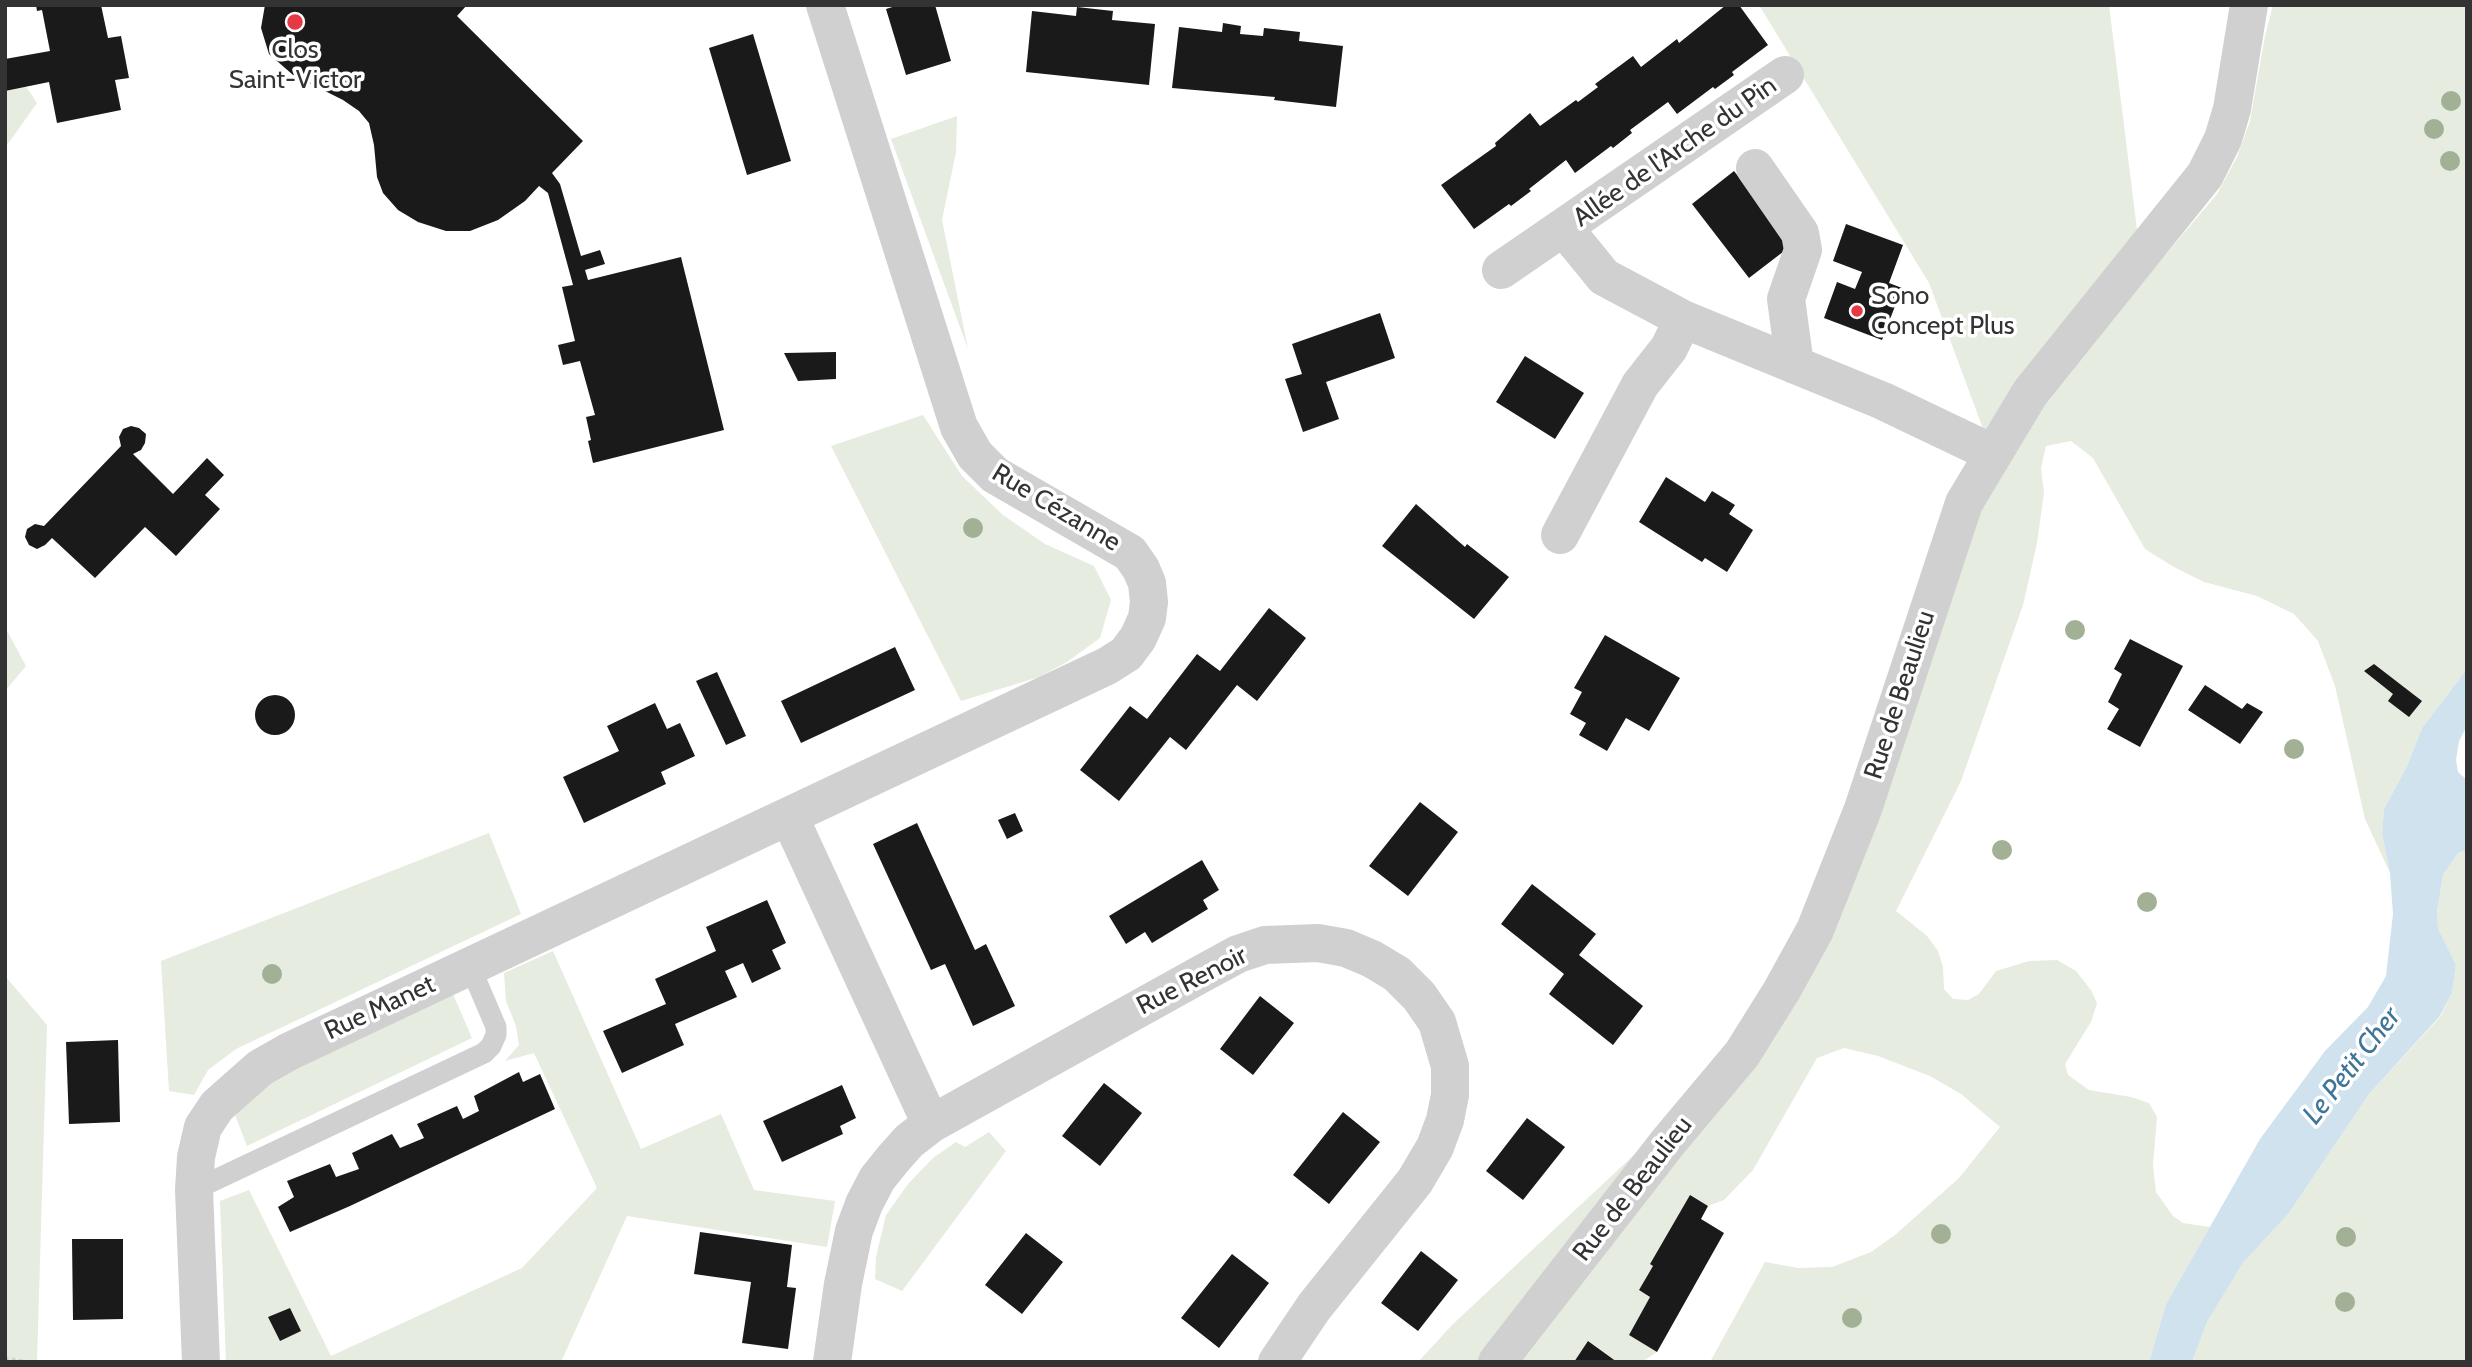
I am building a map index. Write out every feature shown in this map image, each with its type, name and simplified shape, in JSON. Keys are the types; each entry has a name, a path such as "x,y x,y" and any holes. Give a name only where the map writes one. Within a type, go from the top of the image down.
{"street":[{"name":"Rue Cézanne","path":"789,816 1107,666 1126,654 1138,638 1147,618 1149,602 1147,583 1129,553 1106,537 995,475 975,455 959,427 825,5"},
{"name":"Rue de Beaulieu","path":"1496,1362 1669,1141 1742,1054 1782,990 1815,930 1863,809 1964,503 2030,393 2205,175 2223,139 2232,109 2249,5"},
{"name":"Allée de l'Arche du Pin","path":"1501,270 1785,75"},
{"path":"1755,168 1800,233 1802,250 1786,299 1795,365"},
{"name":"Allée de l'Arche du Pin","path":"1564,229 1604,277 1683,319 1883,401 1992,453"},
{"path":"1560,535 1640,385 1668,348 1683,319"},
{"name":"Rue Manet","path":"201,1362 194,1190 196,1157 203,1127 217,1106 240,1084 260,1068 288,1052 789,816"},
{"path":"789,816 931,1124 892,1159 864,1204 854,1231 846,1270 832,1362"},
{"name":"Rue Renoir","path":"931,1124 1238,954 1265,945 1318,943 1346,948 1397,974 1419,996 1437,1022 1444,1040 1450,1066 1450,1096 1444,1120 1435,1147 1415,1181 1314,1307 1278,1362"}],"lane":[{"path":"194,1190 484,1053 491,1046 496,1027 470,965"}],"path":[{"path":"5,1359 24,1362"}],"shaded area":[{"path":"1759,5 2109,5 2140,254 2151,272 2217,194 2237,157 2250,121 2273,5 2467,5 2467,669 2422,728 2407,766 2384,809 2382,834 2390,873 2365,819 2335,686 2318,641 2294,614 2257,596 2204,582 2145,549 2093,458 2071,441 2046,446 2041,468 2044,493 2037,543 2023,605 1961,781 1896,911 1927,936 1938,951 1943,967 1944,989 1953,999 1968,1000 1979,994 1996,971 2029,961 2057,960 2076,971 2091,990 2097,1003 2091,1022 2065,1064 2068,1075 2089,1090 2149,1103 2157,1117 2153,1165 2156,1192 2173,1216 2183,1223 2210,1227 2166,1304 2149,1362 1710,1362 1765,1262 1798,1268 1832,1267 1871,1252 1895,1235 1959,1178 2000,1127 1961,1094 1930,1076 1878,1056 1844,1048 1817,1058 1753,1170 1724,1200 1708,1206 1690,1196 1650,1263 1653,1266 1639,1290 1650,1297 1629,1335 1657,1352 1642,1362 1617,1362 1589,1341 1574,1362 1418,1362 1453,1324 1742,1054 1782,990 1992,453 1929,283"},
{"path":"5,55 37,103 5,148"},
{"path":"957,116 956,152 942,220 968,349 891,139"},
{"path":"923,415 962,476 1003,515 1045,544 1094,566 1111,600 1100,638 1067,662 1039,677 961,701 831,446"},
{"path":"5,627 26,666 5,691"},
{"path":"489,833 521,914 236,1049 208,1070 194,1095 169,1091 161,961"},
{"path":"2467,850 2467,1362 2192,1362 2207,1322 2243,1263 2289,1213 2369,1094 2441,1016 2452,993 2456,965 2438,928 2437,912 2443,875 2458,853"},
{"path":"553,951 641,1149 721,1114 754,1190 835,1201 827,1247 627,1216 561,1362 226,1362 220,1201 249,1190 331,1356 522,1268 597,1188 534,1053 505,1061 519,1045 516,1026 506,1001 504,973"},
{"path":"5,976 47,1025 37,1362 5,1362"},
{"path":"453,994 472,1038 247,1146 235,1115 274,1078"},
{"path":"989,1132 1006,1151 902,1291 875,1279 876,1257 886,1215 908,1184 933,1158 956,1142 965,1147"}],"water":[{"name":"Le Petit Cher","path":"2467,669 2467,726 2459,741 2456,760 2458,772 2467,780 2467,850 2458,853 2443,875 2437,912 2438,928 2456,965 2452,993 2440,1016 2369,1094 2289,1213 2243,1263 2207,1322 2192,1362 2149,1362 2166,1304 2260,1139 2325,1051 2368,1007 2386,976 2393,914 2390,873 2382,834 2384,809 2407,766 2422,728"}],"building":[{"path":"36,5 101,5 108,38 121,36 129,78 115,80 121,110 57,123 49,82 5,91 5,59 50,51 42,10 37,11"},
{"path":"265,5 467,5 457,16 583,141 552,173 560,184 581,256 600,250 605,264 585,270 588,280 681,257 724,430 593,463 586,417 595,415 580,361 563,365 558,345 575,341 562,287 573,285 548,193 539,186 525,201 498,220 470,231 446,231 418,222 398,210 383,193 377,177 369,123 359,111 293,75 269,54 261,28"},
{"path":"899,5 935,5 951,61 906,75 886,9"},
{"path":"1726,5 1739,5 1768,45 1732,72 1734,75 1677,114 1668,102 1630,130 1632,133 1613,148 1611,146 1575,173 1566,160 1511,206 1509,204 1474,229 1441,185 1496,146 1495,143 1530,113 1540,126 1598,87 1595,84 1633,56 1641,67 1677,39 1679,43"},
{"path":"1077,7 1113,11 1112,20 1155,24 1149,85 1026,72 1032,11 1076,16"},
{"path":"1223,23 1241,26 1240,34 1263,36 1264,28 1300,32 1299,41 1343,46 1336,107 1274,100 1275,97 1172,88 1179,27 1222,32"},
{"path":"753,34 791,161 747,175 709,48"},
{"path":"1734,171 1792,245 1749,278 1692,204"},
{"path":"1846,224 1903,245 1889,283 1902,288 1882,340 1824,318 1837,282 1855,289 1862,272 1833,261"},
{"path":"1380,313 1395,358 1326,382 1339,419 1303,432 1285,379 1302,374 1292,344"},
{"path":"836,352 836,379 798,381 784,353"},
{"path":"1525,356 1584,393 1555,439 1496,402"},
{"path":"131,426 146,434 141,450 133,454 173,494 207,458 224,475 205,495 220,509 176,556 145,527 95,578 52,538 37,549 29,545 25,537 27,529 35,524 44,526 121,446 119,437 123,429"},
{"path":"1666,477 1705,502 1712,491 1735,505 1729,514 1753,530 1727,572 1705,558 1702,562 1639,522"},
{"path":"1416,504 1465,547 1467,544 1509,577 1474,619 1382,546"},
{"path":"1269,608 1306,638 1257,701 1237,685 1186,750 1170,737 1119,801 1080,770 1130,706 1147,719 1197,654 1220,671"},
{"path":"1605,635 1680,678 1649,731 1626,718 1607,751 1579,735 1586,723 1570,714 1582,692 1574,688"},
{"path":"2130,639 2183,666 2140,747 2107,729 2119,709 2108,702 2122,674 2114,669"},
{"path":"895,647 915,690 801,743 781,701"},
{"path":"2374,664 2422,701 2409,717 2388,701 2393,694 2364,671"},
{"path":"717,672 746,736 726,745 696,681"},
{"path":"2205,685 2242,709 2247,703 2263,712 2240,744 2188,710"},
{"path":"275,695 289,701 295,715 289,729 275,735 261,729 255,715 261,701"},
{"path":"655,703 667,729 680,723 695,756 661,772 666,784 584,823 563,777 619,751 607,726"},
{"path":"1420,802 1458,832 1408,896 1369,866"},
{"path":"1015,813 1023,831 1007,839 998,820"},
{"path":"917,823 975,950 986,944 1015,1006 973,1026 945,964 931,970 873,844"},
{"path":"1202,860 1219,890 1203,900 1208,909 1152,943 1145,932 1126,944 1109,916"},
{"path":"1532,884 1596,934 1579,955 1643,1006 1613,1045 1549,994 1564,974 1501,924"},
{"path":"767,900 786,943 772,950 781,969 752,983 743,963 725,971 737,997 675,1024 684,1045 622,1073 603,1031 666,1004 655,979 716,951 706,927"},
{"path":"1260,996 1294,1023 1253,1075 1220,1049"},
{"path":"118,1040 120,1122 69,1124 66,1042"},
{"path":"519,1072 523,1082 540,1074 555,1109 290,1232 278,1207 294,1197 287,1181 330,1164 336,1177 359,1169 352,1153 392,1134 400,1148 424,1138 417,1124 457,1106 463,1119 479,1111 474,1096"},
{"path":"1104,1083 1142,1113 1100,1166 1062,1136"},
{"path":"842,1085 856,1118 840,1126 843,1134 782,1162 763,1121"},
{"path":"1343,1112 1380,1142 1329,1204 1293,1175"},
{"path":"1527,1118 1565,1147 1523,1200 1486,1171"},
{"path":"1690,1195 1708,1206 1701,1219 1724,1233 1657,1352 1629,1335 1650,1297 1639,1290 1653,1266 1650,1264"},
{"path":"700,1232 792,1245 787,1287 796,1288 788,1349 742,1343 751,1282 694,1274"},
{"path":"1026,1233 1063,1262 1022,1314 985,1285"},
{"path":"72,1239 123,1239 123,1319 73,1320"},
{"path":"1421,1251 1458,1280 1418,1331 1381,1303"},
{"path":"1232,1254 1269,1283 1219,1348 1181,1318"},
{"path":"290,1308 301,1331 280,1341 268,1317"},
{"path":"1588,1341 1617,1362 1574,1362"}],"place":[{"name":"Clos Saint-Victor","path":"295,22"},
{"name":"Sono Concept Plus","path":"1857,311"}]}
